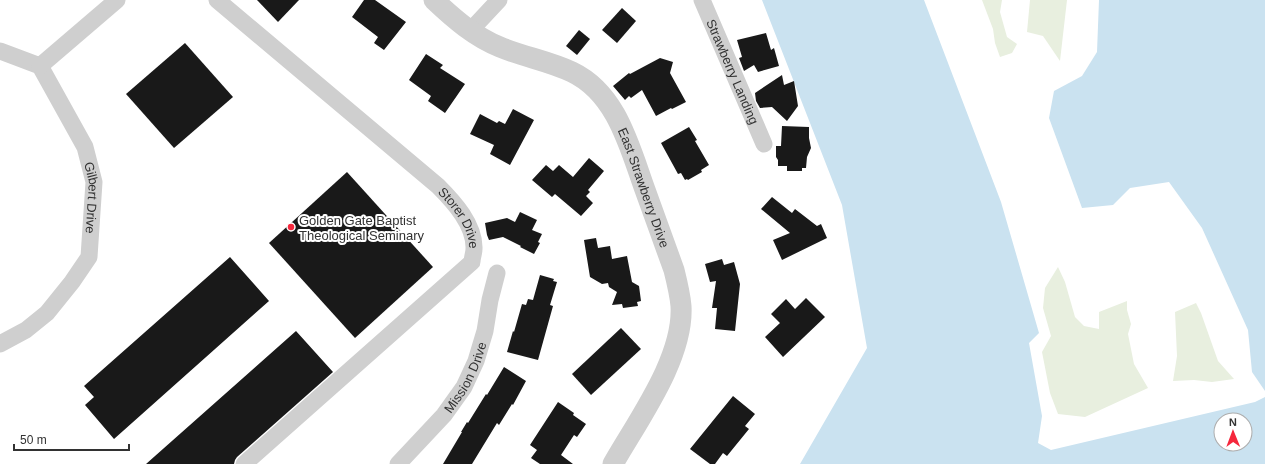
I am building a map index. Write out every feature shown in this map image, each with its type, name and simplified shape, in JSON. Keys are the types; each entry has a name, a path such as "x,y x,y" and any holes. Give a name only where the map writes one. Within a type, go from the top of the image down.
{"street":[{"path":"0,52 40,66 117,0"},
{"name":"Storer Drive","path":"216,0 438,186 462,213 473,238 474,250 472,262 244,464"},
{"name":"East Strawberry Drive","path":"434,0 470,31 484,40 500,47 552,63 574,72 601,94 612,108 623,130 674,270 679,289 681,307 676,345 663,376 613,464"},
{"path":"470,31 499,0"},
{"name":"Strawberry Landing","path":"702,0 764,144"},
{"name":"Gilbert Drive","path":"0,344 26,330 47,313 90,257 94,182 85,147 40,66"},
{"name":"Mission Drive","path":"398,464 444,415 464,387 476,360 485,330 490,300 497,273"}],"green space":[{"path":"982,0 1002,0 1000,12 1007,37 1017,44 1012,53 1000,57 995,43 993,29"},
{"path":"1030,0 1067,0 1060,61 1043,36 1027,32"},
{"path":"1058,267 1065,282 1075,317 1084,326 1099,329 1099,312 1127,301 1127,310 1131,324 1128,334 1134,364 1148,388 1085,417 1058,414 1050,393 1042,352 1051,336 1043,308 1045,288"},
{"path":"1196,303 1218,361 1234,379 1212,382 1194,380 1173,381 1177,356 1175,312"}],"water":[{"path":"762,0 924,0 1001,202 1039,333 1029,343 1042,416 1038,443 1051,450 1255,402 1265,397 1265,464 800,464 867,348 842,205"},
{"path":"1099,0 1265,0 1265,391 1252,372 1248,330 1202,228 1169,182 1130,188 1113,205 1082,208 1049,118 1054,91 1082,76 1097,52"}],"building":[{"path":"257,0 299,0 278,22"},
{"path":"364,0 375,0 406,22 384,50 374,43 378,37 352,17"},
{"path":"622,8 636,21 617,43 602,30"},
{"path":"579,30 590,39 577,55 566,46"},
{"path":"766,33 771,50 774,48 779,66 758,72 754,65 744,71 739,58 742,57 737,40"},
{"path":"185,43 233,97 174,148 126,94"},
{"path":"426,54 443,65 440,68 465,84 445,113 428,101 431,96 409,80"},
{"path":"660,58 673,62 670,73 686,102 656,116 642,90 631,98 629,96 625,100 613,86 629,73 630,74"},
{"path":"782,75 784,85 794,81 798,106 787,121 772,107 760,108 756,101 755,93"},
{"path":"513,109 534,120 510,165 490,154 494,145 470,134 480,114 497,123 499,121 505,124"},
{"path":"782,126 809,127 811,148 807,157 806,168 802,168 802,171 787,171 787,166 778,166 776,146 781,146"},
{"path":"689,127 697,140 695,141 709,165 701,170 702,172 688,180 685,180 681,173 678,174 661,143"},
{"path":"589,158 604,171 588,190 590,192 586,196 593,203 581,216 555,194 552,197 532,180 546,165 553,171 559,165 573,177"},
{"path":"347,172 433,267 355,338 269,243"},
{"path":"772,197 792,213 795,209 817,226 821,224 827,238 782,260 773,240 790,233 761,209"},
{"path":"520,212 537,220 532,230 542,234 538,242 540,243 534,254 503,237 489,240 487,235 485,223 507,218 515,222"},
{"path":"596,238 598,248 610,246 612,259 627,256 632,282 639,286 641,301 637,302 638,306 623,308 622,304 612,305 617,292 609,287 608,283 602,284 590,277 584,240"},
{"path":"230,257 269,301 114,439 85,405 94,397 84,386"},
{"path":"722,259 724,265 734,262 740,284 735,331 715,329 717,308 712,308 716,281 710,282 705,264"},
{"path":"540,275 554,279 553,281 557,282 550,305 553,306 538,360 507,352 522,304 526,305 528,299 533,300"},
{"path":"806,298 825,317 783,357 765,337 780,323 771,314 786,299 795,309"},
{"path":"621,328 641,349 591,395 572,374"},
{"path":"296,331 333,372 237,457 234,464 146,464"},
{"path":"504,367 526,381 513,405 512,404 499,425 497,423 472,464 443,464 467,422 468,423 486,394 487,395"},
{"path":"733,396 755,414 745,426 749,429 727,456 723,453 715,464 710,464 690,449"},
{"path":"558,402 574,413 573,415 586,424 577,437 574,435 561,455 573,464 540,464 531,458 537,450 530,445"}],"place":[{"name":"Golden Gate Baptist Theological Seminary","path":"291,227"}]}
